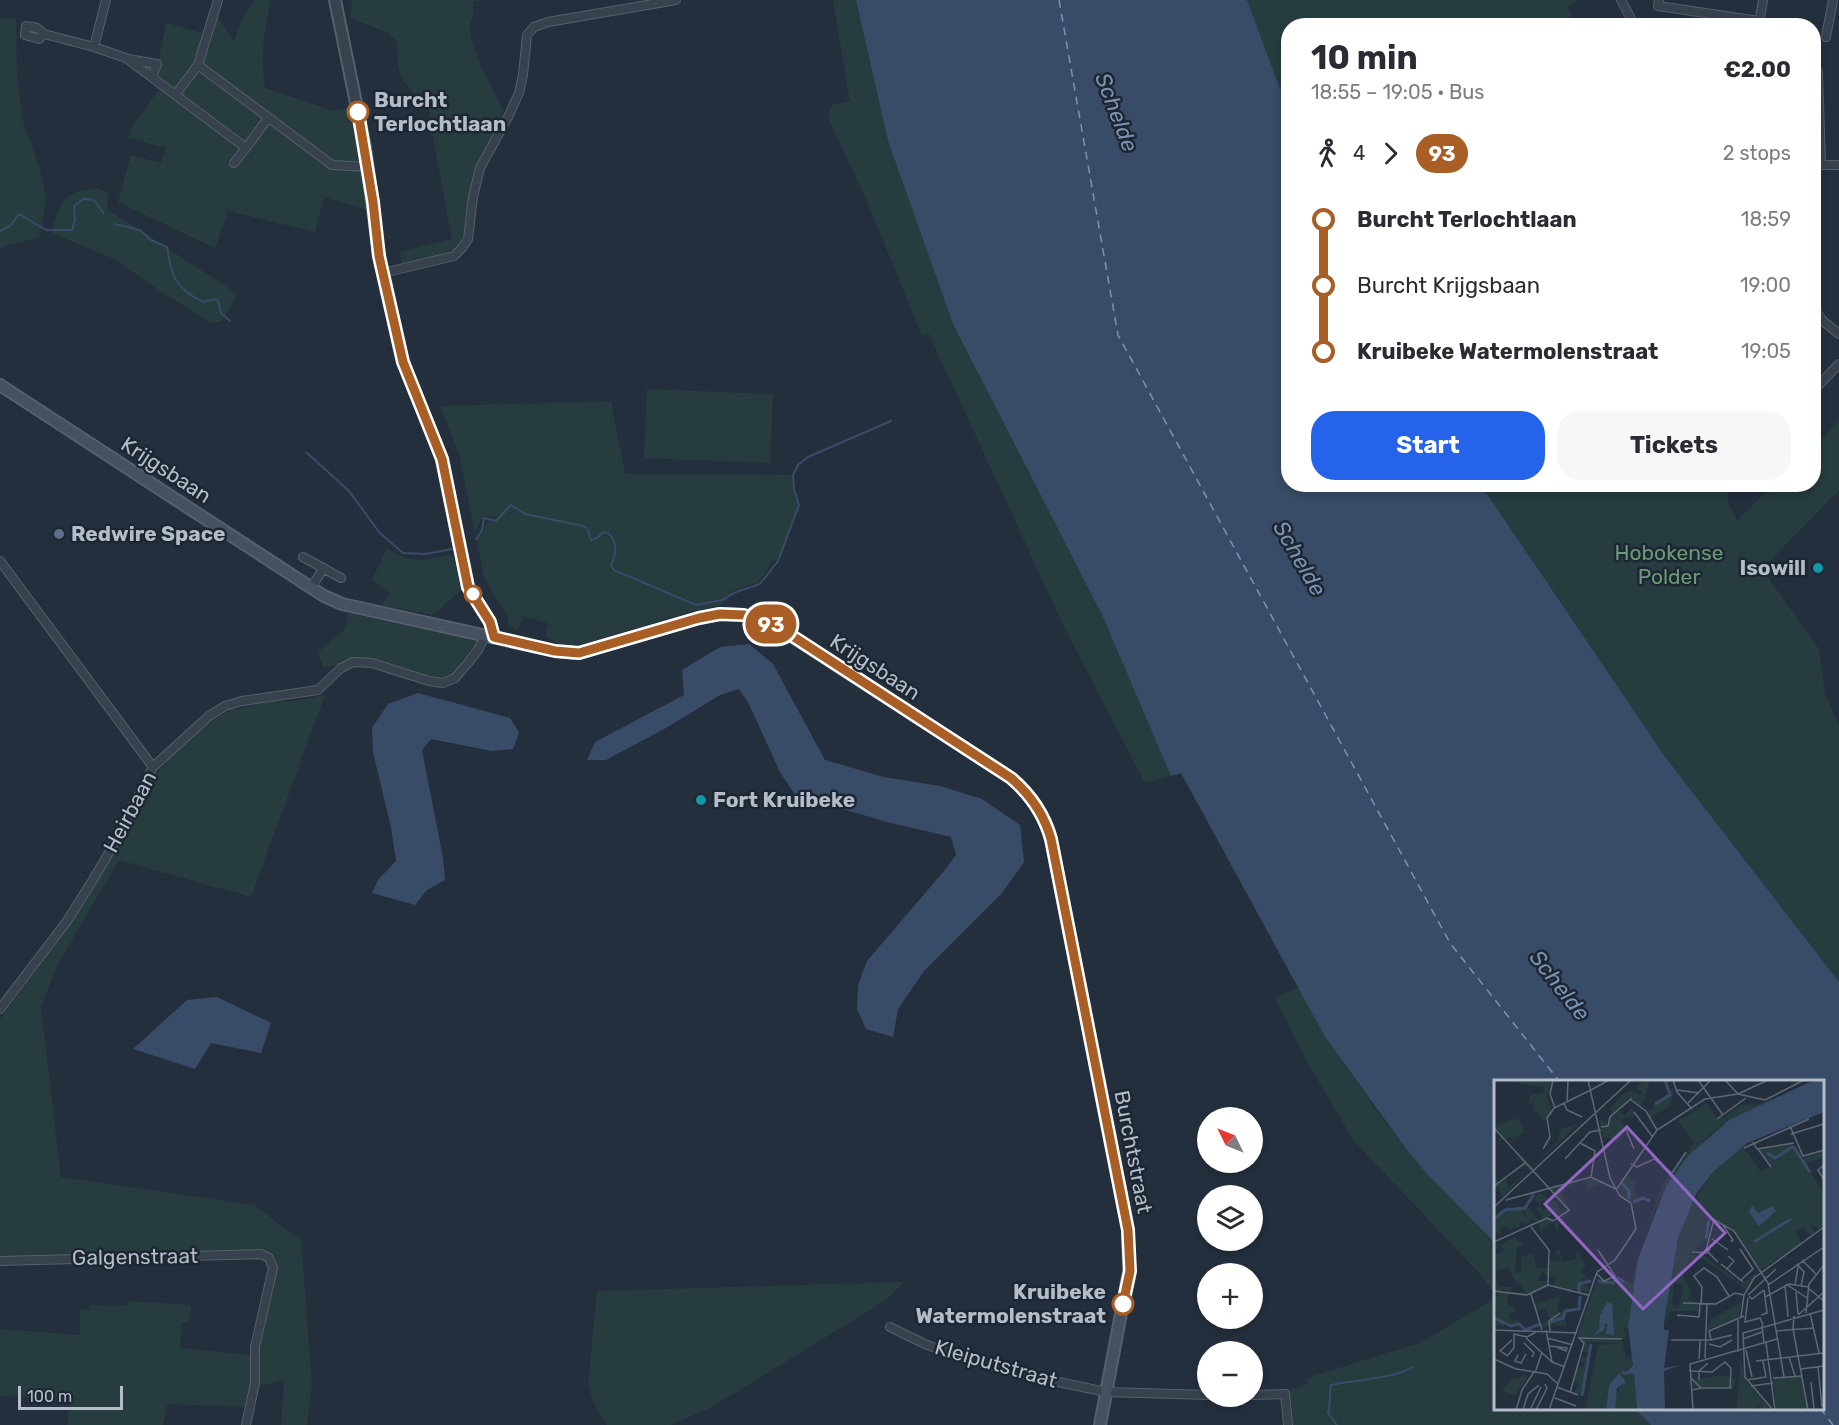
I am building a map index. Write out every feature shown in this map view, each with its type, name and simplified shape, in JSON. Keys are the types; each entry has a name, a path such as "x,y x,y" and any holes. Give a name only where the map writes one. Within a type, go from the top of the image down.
{"main road":[{"name":"Krijgsbaan","path":"0,385 311,588 342,604 555,651 579,653 720,614 744,615 780,628 1011,778 1022,788 1047,823 1074,959"},
{"name":"Burchtstraat","path":"1074,959 1128,1230 1130,1254 1130,1271 1100,1425"}],"street":[{"path":"94,47 106,0"},
{"path":"176,94 198,65 218,0"},
{"path":"334,0 368,167 383,273 406,372 442,459 468,587 490,622 489,636"},
{"path":"383,273 454,256 462,248 468,238 473,197 480,168 519,93 527,35 534,27 548,22 676,0"},
{"path":"1621,0 1631,18"},
{"path":"1659,0 1658,6 1729,18"},
{"path":"1760,18 1763,0"},
{"path":"1826,37 1833,0"},
{"path":"44,34 126,58 157,64 152,77"},
{"path":"126,58 246,148"},
{"path":"198,65 332,165 368,167"},
{"path":"234,163 268,118"},
{"path":"1821,165 1839,165"},
{"path":"1821,318 1839,334"},
{"path":"1821,383 1839,364"},
{"path":"303,557 341,578"},
{"path":"0,561 153,767"},
{"path":"311,588 323,569"},
{"name":"Heirbaan","path":"0,1009 67,921 91,884 153,767 209,716 225,706 260,698 318,690 341,668 353,662 372,663 429,681 443,683 454,678 489,636"},
{"name":"Galgenstraat","path":"0,1261 261,1254 269,1258 273,1268 255,1347 255,1383 246,1425"},
{"name":"Kleiputstraat","path":"890,1327 927,1345 970,1360 1106,1392 1197,1395"},
{"path":"1263,1395 1286,1394 1288,1425"}],"green space":[{"path":"254,0 271,0 264,44 265,88 334,111 350,107 367,210 324,197 315,232 228,211 215,248 118,202 131,155 161,163 166,148 128,138 131,128 165,81 156,74 166,23 210,35 215,14 234,41 242,18"},
{"path":"352,0 484,0 473,2 471,38 483,71 504,111 476,168 462,239 456,249 447,253 402,265 399,252 452,239 429,116 431,114 403,81 398,67 397,42 389,33 350,18"},
{"path":"833,0 856,0 888,141 953,324 1103,617 1171,776 1145,783 1065,629 929,334 922,336 869,206 828,117 832,105 850,101"},
{"path":"1247,0 1578,0 1567,7 1574,18 1281,18 1281,91"},
{"path":"0,18 16,18 17,73 22,118 40,170 46,198 40,237 0,248"},
{"path":"99,188 109,194 107,209 238,294 222,321 212,323 116,260 52,233 57,213 65,200 78,192"},
{"path":"647,389 773,394 770,463 644,458"},
{"path":"611,401 625,474 793,475 799,505 779,560 772,561 759,582 730,592 736,592 719,606 697,610 579,645 556,643 545,636 549,623 523,617 518,631 508,624 507,615 485,580 476,539 487,522 496,521 497,516 484,516 475,533 459,454 440,406"},
{"name":"Hobokense Polder","path":"1839,421 1839,490 1768,563 1764,572 1819,649 1825,694 1839,725 1839,982 1666,758 1486,492 1728,492 1728,502 1737,520 1767,492 1821,492 1821,439"},
{"path":"387,548 404,557 419,560 453,554 461,590 433,615 382,605 390,593 372,580"},
{"path":"348,613 467,638 476,641 476,645 462,665 442,679 374,660 358,659 323,667 318,652 345,629"},
{"path":"325,695 251,897 119,860 58,964 41,1006 61,1177 254,1205 301,1240 312,1385 307,1425 281,1425 284,1380 259,1386 258,1357 277,1266 274,1256 266,1251 0,1257 0,1019 64,933 112,856 156,775 167,761 208,723 229,711 267,702 302,700"},
{"path":"1298,987 1325,1037 1388,1126 1427,1174 1494,1242 1494,1292 1354,1141 1310,1067 1275,998"},
{"path":"904,1282 875,1307 712,1407 671,1425 607,1425 593,1401 588,1385 597,1291"},
{"path":"1494,1299 1494,1410 1636,1410 1651,1425 1292,1425 1288,1391 1308,1384 1307,1378 1422,1342"},
{"path":"128,1301 191,1305 189,1322 182,1322 180,1348 250,1355 251,1384 248,1407 167,1404 163,1425 67,1425 70,1399 0,1396 0,1329 80,1335 80,1309 89,1310 89,1305 127,1306"}],"water":[{"name":"Schelde","path":"856,0 1247,0 1281,91 1281,492 1486,492 1666,758 1839,982 1839,1425 1651,1425 1636,1410 1824,1410 1824,1080 1494,1080 1494,1242 1427,1174 1407,1150 1325,1037 1181,773 1171,776 1103,617 953,324 888,141"},
{"path":"749,644 773,664 825,760 884,777 940,786 982,799 1020,825 1024,862 1002,893 924,971 898,1009 893,1037 866,1029 857,1009 858,985 867,961 956,855 951,837 887,822 795,795 780,772 749,704 739,689 720,695 666,728 606,760 587,760 595,742 684,695 682,670 720,647"},
{"path":"418,693 510,718 519,733 513,749 492,751 431,739 422,750 443,858 445,880 427,890 415,905 372,893 378,880 396,861 391,827 373,752 372,728 388,704"},
{"path":"217,997 271,1023 261,1053 211,1043 195,1069 133,1049 187,1000"}],"waterway":[{"path":"0,231 11,225 19,214 46,230 72,230 75,220 74,206 83,199 94,200 104,214"},
{"path":"114,224 140,230 151,240 167,247 173,274 181,287 203,302 215,299 218,301 221,313 230,321"},
{"path":"476,539 482,530 484,518 496,521 511,505 525,514 583,526 587,528 591,540 603,532 608,533 615,544 611,565 614,570 696,605 722,600 736,592 760,584 778,561 799,505 793,475 798,465 808,457 891,421"},
{"path":"306,452 349,491 379,532 403,553 426,554 452,549"},
{"path":"1337,1425 1328,1413 1331,1385 1384,1377 1413,1367"}],"ferry route":[{"path":"1059,0 1118,335 1450,943 1558,1080"},
{"path":"1822,1410 1833,1425"}],"bus line":[{"name":"93","path":"358,112 365,147 379,256 403,362 442,459 468,587 490,622 494,637 555,651 579,653 720,614 744,615 762,620 780,628 1011,778 1038,808 1047,823 1051,839 1128,1230 1130,1271 1123,1304"}],"place":[{"name":"Burcht Terlochtlaan","path":"358,112"},
{"name":"Redwire Space","path":"59,534"},
{"name":"Isowill","path":"1818,568"},
{"name":"Fort Kruibeke","path":"701,800"},
{"name":"Kruibeke Watermolenstraat","path":"1123,1304"}]}
